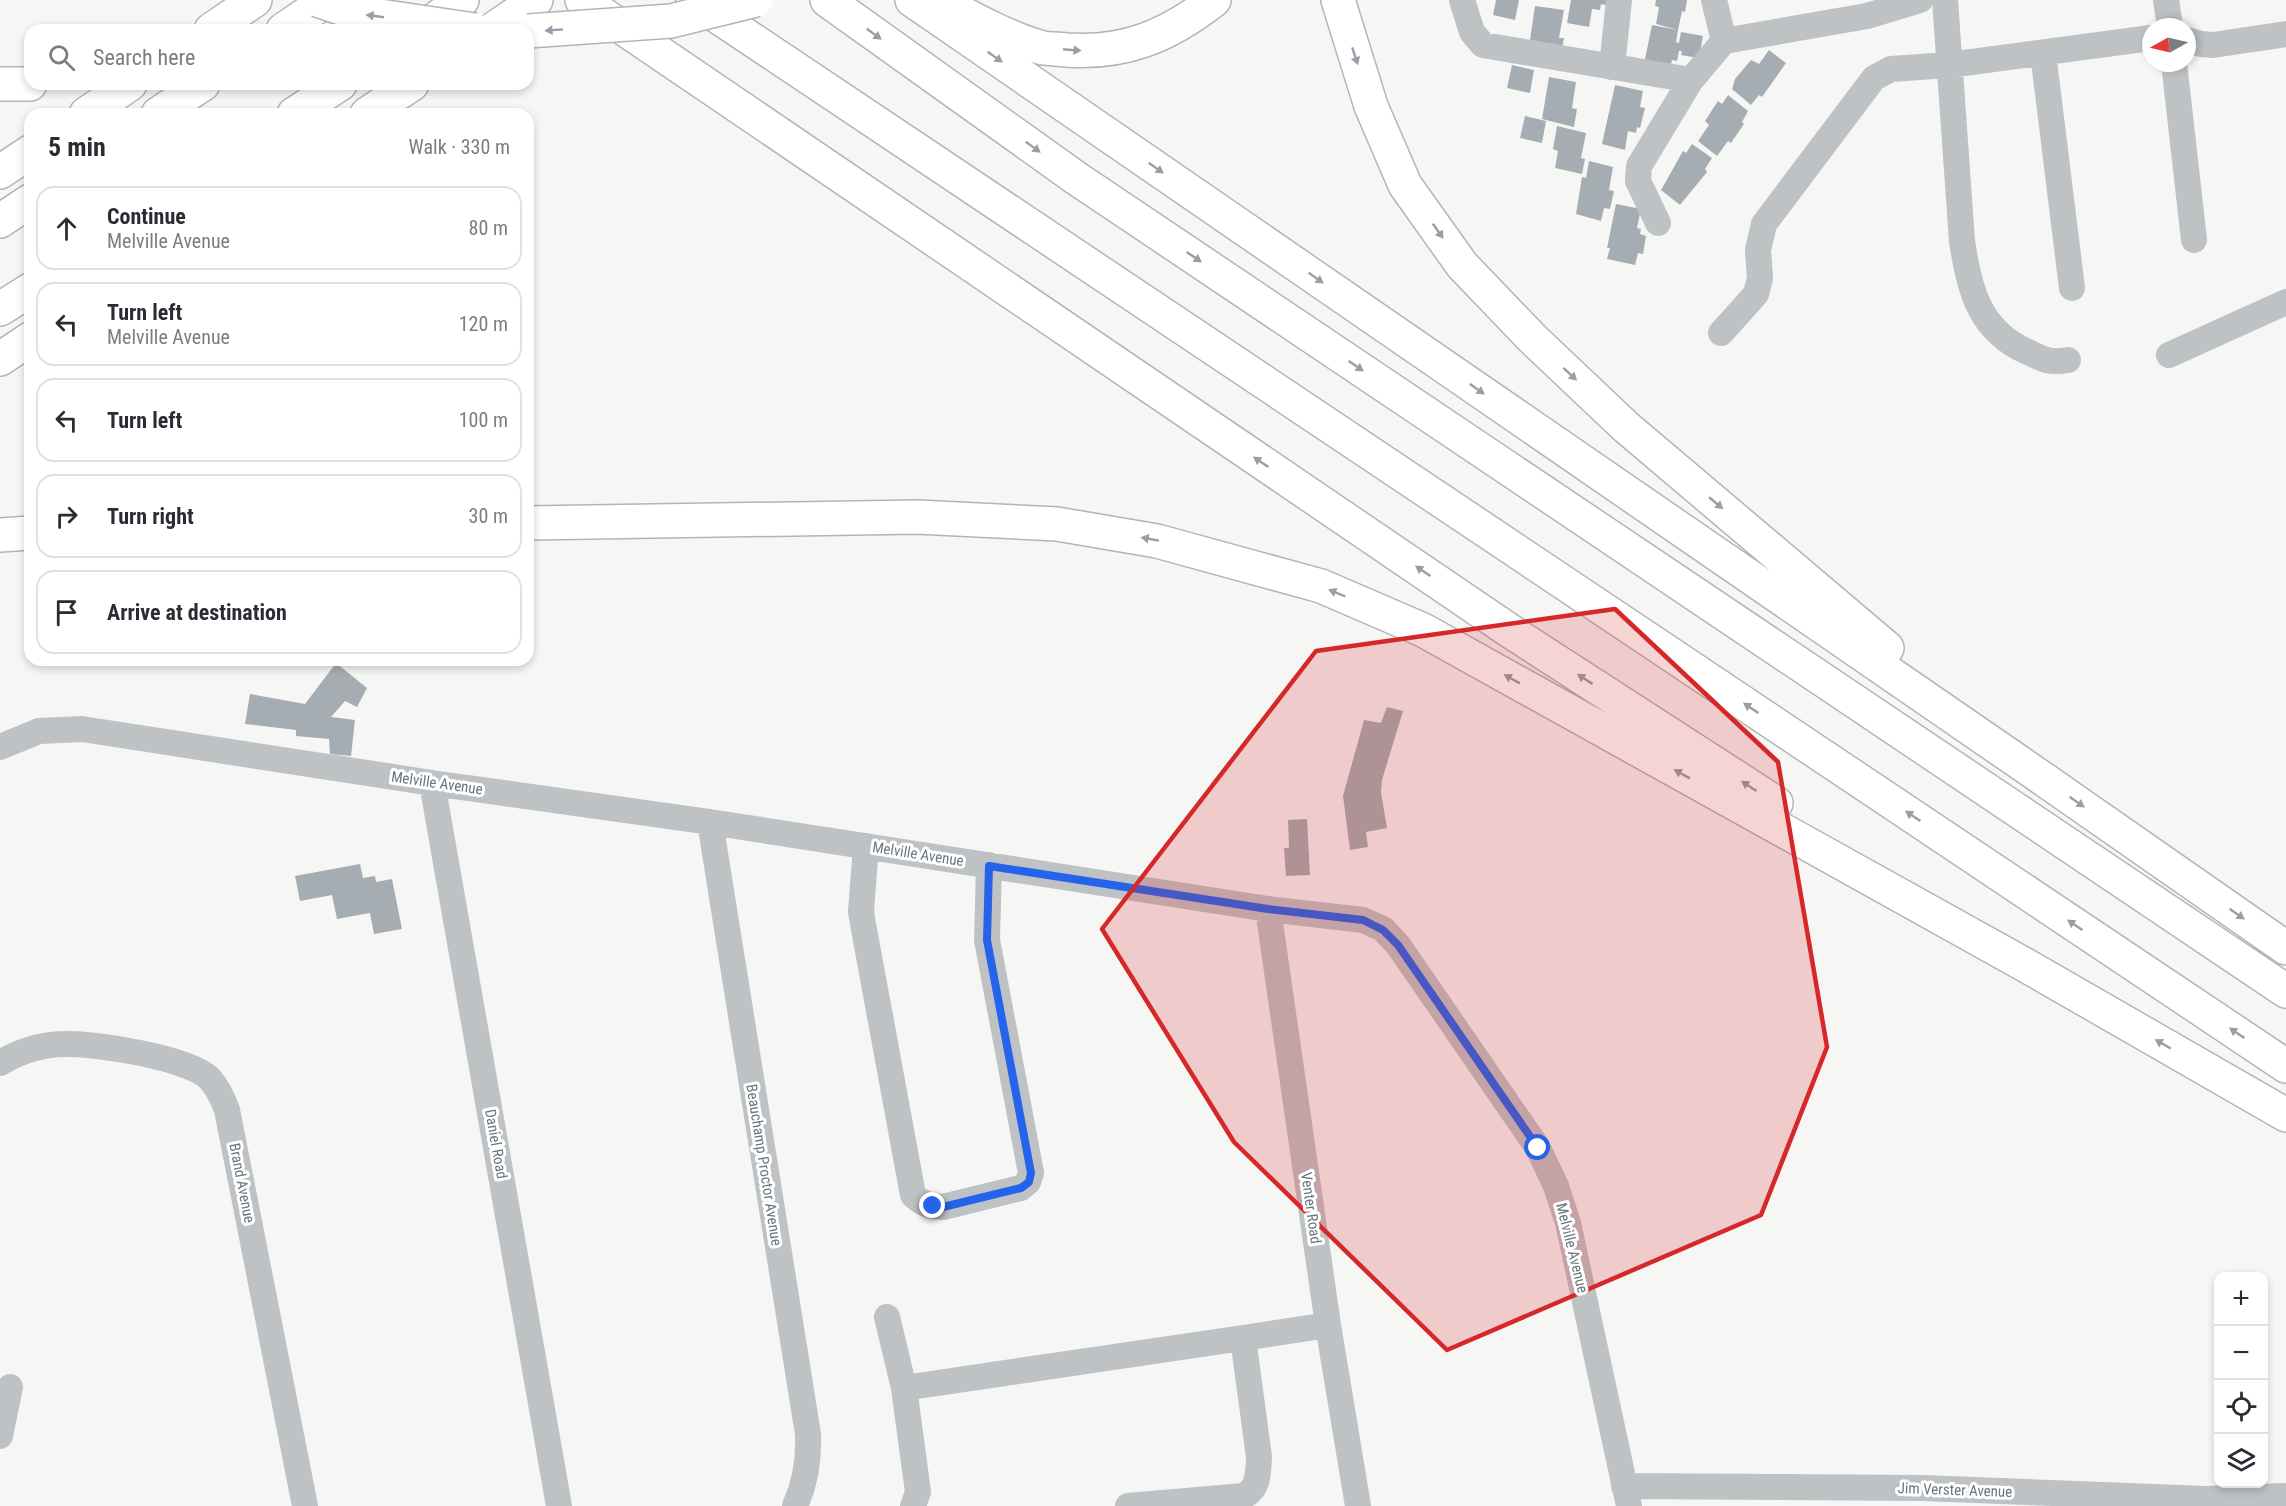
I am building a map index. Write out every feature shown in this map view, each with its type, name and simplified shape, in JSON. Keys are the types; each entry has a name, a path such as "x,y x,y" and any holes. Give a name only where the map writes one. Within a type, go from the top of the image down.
{"highway":[{"path":"317,0 352,12 434,24"},
{"path":"292,24 327,0"},
{"path":"428,24 462,0"},
{"path":"501,24 536,0"},
{"path":"582,0 1504,626 2027,966"},
{"path":"693,0 2286,1065"},
{"path":"534,31 671,21 756,0"},
{"path":"827,0 1076,178 2286,991"},
{"path":"912,0 2286,948"},
{"path":"940,0 979,23 1043,48 1093,52 1145,41 1181,24 1214,0"},
{"path":"1338,0 1371,106 1405,185 1462,265 1532,338 1626,427 2029,769"},
{"path":"220,24 247,5"},
{"path":"0,84 24,84"},
{"path":"95,108 121,90"},
{"path":"167,108 194,90"},
{"path":"303,108 331,90"},
{"path":"376,108 403,90"},
{"path":"0,172 24,156"},
{"path":"0,221 24,205"},
{"path":"0,309 24,294"},
{"path":"0,359 24,343"},
{"path":"534,523 917,517 1057,524 1158,541 1321,586 1423,630 2027,966 2286,1116"},
{"path":"0,535 24,533"}],"street":[{"path":"1462,0 1472,32 1483,45 1691,80"},
{"path":"1612,67 1619,0"},
{"path":"1714,0 1724,41"},
{"path":"1658,223 1638,181 1639,166 1691,80 1724,41 1867,15 1920,0"},
{"path":"1945,0 1962,241 1966,269 1977,304 1997,334 2017,348 2051,363 2068,360"},
{"path":"2166,0 2169,18"},
{"path":"2196,43 2213,45 2286,34"},
{"path":"1721,333 1756,294 1760,278 1758,250 1764,224 1874,78 1890,69 1949,65 2142,39"},
{"path":"2043,53 2072,288"},
{"path":"2175,72 2194,240"},
{"path":"2169,355 2286,302"},
{"name":"Melville Avenue","path":"0,747 39,731 82,729 432,783 710,822 1268,909 1363,920 1383,930 1398,945 1538,1148 1556,1186 1568,1223 1626,1496"},
{"name":"Daniel Road","path":"432,783 559,1506"},
{"name":"Beauchamp Proctor Avenue","path":"710,822 808,1434 809,1454 800,1495 795,1506"},
{"path":"866,846 861,911 871,972 913,1195 920,1202 933,1206 943,1207 1021,1188 1029,1182 1031,1173 987,940 989,866"},
{"name":"Venter Road","path":"1268,909 1328,1325 1358,1506"},
{"name":"Brand Avenue","path":"0,1063 39,1047 68,1044 123,1051 187,1066 208,1077 220,1093 227,1110 305,1506"},
{"path":"887,1317 904,1388 918,1492 913,1506"},
{"path":"904,1388 1328,1325"},
{"path":"1128,1506 1245,1501 1254,1488 1258,1476 1259,1457 1243,1338"},
{"path":"0,1436 10,1387"},
{"name":"Jim Verster Avenue","path":"1626,1496 1924,1497 2207,1503 2286,1496"}],"highlighted area":[{"path":"1615,609 1778,762 1827,1047 1761,1215 1447,1350 1234,1142 1102,929 1316,651"}],"building":[{"path":"1496,0 1519,0 1515,20 1493,15"},
{"path":"1571,0 1607,0 1606,5 1601,4 1600,10 1592,9 1589,27 1567,23"},
{"path":"1656,0 1687,0 1678,30 1656,24 1659,7 1655,6"},
{"path":"1535,6 1564,10 1559,38 1564,38 1561,54 1529,47"},
{"path":"1652,25 1678,30 1676,42 1679,43 1681,32 1703,36 1699,58 1681,55 1682,51 1679,51 1677,61 1672,60 1670,69 1644,64"},
{"path":"1769,50 1786,63 1762,97 1759,95 1751,105 1732,89 1735,79 1751,60 1759,64"},
{"path":"1512,65 1534,70 1530,93 1507,88"},
{"path":"1549,77 1576,82 1572,108 1577,109 1574,127 1542,119"},
{"path":"1615,85 1643,91 1640,107 1645,108 1640,128 1637,127 1636,133 1628,131 1625,150 1602,144"},
{"path":"1728,95 1748,111 1742,122 1744,124 1731,143 1728,141 1717,156 1698,141 1709,125 1705,121 1718,101 1722,104"},
{"path":"1525,116 1546,121 1542,143 1520,138"},
{"path":"1557,126 1586,133 1581,158 1585,159 1582,174 1555,168 1558,151 1553,149"},
{"path":"1692,144 1712,158 1705,169 1707,172 1680,205 1661,190 1683,151 1686,153"},
{"path":"1589,161 1613,167 1609,190 1614,191 1610,209 1604,208 1601,221 1576,214 1582,177 1586,178"},
{"path":"1616,204 1641,209 1637,228 1641,229 1640,234 1646,236 1643,254 1638,253 1635,265 1607,259"},
{"path":"334,666 340,666 367,688 357,707 345,701 331,717 355,720 351,756 330,754 329,739 296,736 296,730 245,724 250,694 305,704"},
{"path":"1387,707 1403,711 1382,780 1381,792 1387,828 1366,832 1368,847 1350,850 1343,796 1364,720 1381,723"},
{"path":"1307,819 1310,875 1286,876 1284,848 1289,848 1288,820"},
{"path":"360,864 363,878 375,876 376,882 392,879 402,929 374,934 370,913 337,919 332,895 300,901 295,876"}],"route":[{"path":"933,1206 943,1207 1021,1188 1029,1182 1031,1173 987,940 989,866 1268,909 1363,920 1383,930 1398,945 1538,1148"}]}
